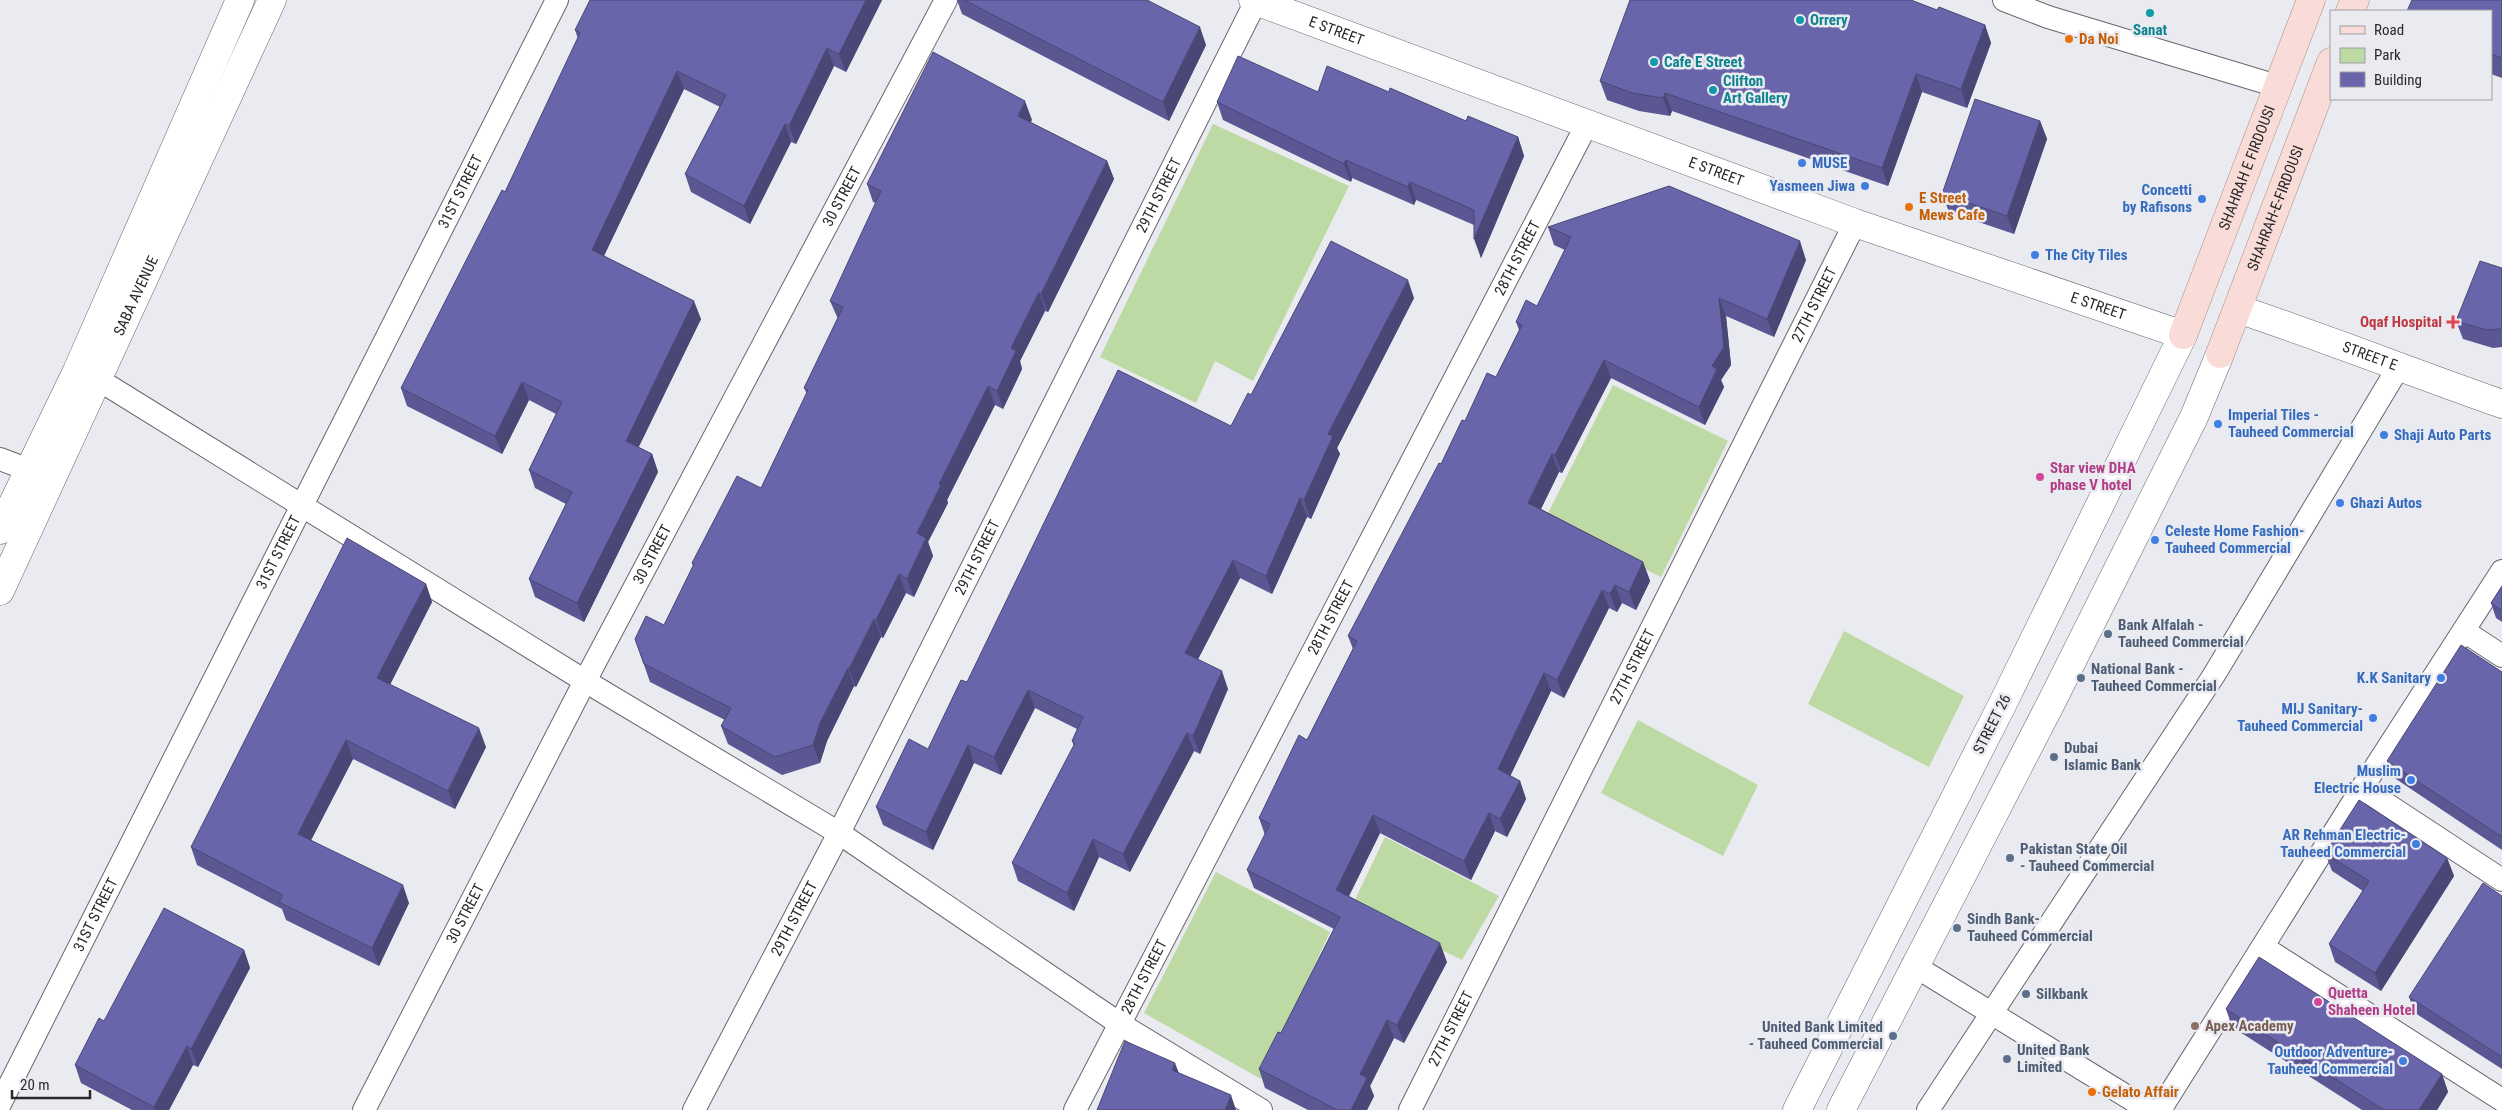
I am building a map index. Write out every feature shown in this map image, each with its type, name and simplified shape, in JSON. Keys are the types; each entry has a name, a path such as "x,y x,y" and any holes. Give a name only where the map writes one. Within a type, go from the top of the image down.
{"main road":[{"name":"SABA AVENUE","path":"0,591 240,0"},
{"name":"SABA AVENUE","path":"0,530 29,470 88,375 272,0"},
{"name":"SHAHRAH E FIRDOUSI","path":"2183,335 2311,0"},
{"name":"E STREET","path":"1254,1 1855,223 2183,335"},
{"name":"SHAHRAH-E-FIRDOUSI","path":"1914,966 2051,703 2194,417 2238,309 2330,65"},
{"name":"STREET E","path":"2238,309 2502,404"},
{"name":"STREET 26","path":"1797,1110 2004,701 2183,335"},
{"path":"1841,1110 1914,966"}],"street":[{"name":"31ST STREET","path":"0,1104 300,506 557,0"},
{"name":"30 STREET","path":"364,1110 585,681 946,0"},
{"path":"2004,0 2051,8 2277,86"},
{"name":"29TH STREET","path":"694,1110 839,833 1254,1"},
{"name":"28TH STREET","path":"1075,1110 1587,124"},
{"name":"27TH STREET","path":"1410,1110 1855,223"},
{"path":"1928,1110 2214,675 2398,368"},
{"path":"88,375 585,681 839,833 1120,1024 1261,1110"},
{"path":"0,459 29,470"},
{"path":"2160,1110 2362,788 2502,571"},
{"path":"2464,631 2502,656"},
{"path":"2362,788 2502,880"},
{"path":"2263,946 2502,1100"},
{"path":"1914,966 2149,1110"}],"green space":[{"path":"1213,124 1349,186 1253,381 1215,361 1196,403 1100,357"},
{"path":"1613,385 1728,441 1661,577 1545,519"},
{"path":"1844,631 1964,696 1929,767 1808,704"},
{"path":"1638,720 1758,785 1723,856 1601,793"},
{"path":"1385,837 1499,896 1462,960 1352,906"},
{"path":"1216,872 1330,932 1261,1079 1144,1013"}],"building":[{"path":"590,0 866,0 839,54 827,48 789,126 785,124 744,206 685,174 726,95 677,71 592,250 694,301 626,441 652,454 577,603 529,579 572,492 529,470 562,402 522,382 495,436 401,388 502,190 505,192 580,33 575,30"},
{"path":"964,0 1147,0 1200,27 1163,102"},
{"path":"1630,0 1911,0 1937,10 1939,7 1985,25 1961,89 1916,74 1882,168 1665,93 1663,98 1632,93 1600,81"},
{"path":"2412,0 2502,0 2502,58 2492,54 2492,10 2407,10"},
{"path":"933,52 1025,101 1018,116 1107,161 1041,294 1039,292 1011,348 1016,351 997,391 988,386 939,484 941,485 917,533 926,538 907,579 899,574 820,723 813,745 775,757 721,726 731,708 644,664 635,639 646,616 664,625 694,564 692,563 737,476 761,488 808,390 804,388 843,307 830,301 881,191 867,184"},
{"path":"1238,56 1318,92 1327,66 1389,92 1390,88 1466,121 1468,116 1518,137 1474,239 1474,210 1410,182 1408,187 1346,160 1344,164 1217,102"},
{"path":"1975,99 2040,121 2007,216 1942,194"},
{"path":"1669,186 1800,241 1767,319 1719,298 1724,347 1712,366 1717,369 1699,407 1604,360 1555,455 1552,454 1528,503 1643,562 1629,592 1615,585 1610,594 1602,590 1557,680 1544,673 1498,769 1520,781 1500,819 1489,813 1464,861 1373,815 1336,890 1440,943 1397,1025 1387,1020 1360,1074 1367,1078 1351,1110 1337,1110 1259,1069 1278,1032 1281,1033 1340,917 1247,870 1270,824 1259,818 1299,735 1307,740 1357,641 1348,636 1439,463 1441,464 1462,420 1465,421 1487,373 1496,377 1522,325 1516,322 1526,300 1537,306 1571,237 1548,227"},
{"path":"1331,241 1408,280 1328,434 1333,436 1304,500 1300,498 1266,576 1233,560 1185,653 1222,671 1193,736 1187,733 1123,854 1093,839 1067,893 1012,863 1075,743 1072,741 1083,717 1028,690 994,757 968,745 926,832 876,807 909,739 928,749 961,680 967,682 1118,370 1231,426 1248,393 1251,395"},
{"path":"2480,261 2502,268 2502,327 2499,329 2487,330 2456,321"},
{"path":"347,538 426,584 377,678 479,728 448,791 346,740 298,834 403,885 372,948 279,902 283,895 191,847"},
{"path":"2502,586 2502,611 2491,603"},
{"path":"2461,645 2502,672 2502,837 2387,761"},
{"path":"2359,800 2447,858 2375,973 2329,944 2369,881 2325,853"},
{"path":"2483,883 2502,896 2502,1057 2409,997"},
{"path":"164,908 244,950 191,1049 187,1046 154,1107 75,1065 99,1018 104,1021"},
{"path":"2259,957 2442,1074 2419,1110 2384,1110 2226,1009"},
{"path":"1125,1041 1175,1063 1172,1070 1231,1095 1225,1110 1097,1110"}],"place":[{"name":"Sanat","path":"2150,13"},
{"name":"Orrery","path":"1800,20"},
{"name":"Da Noi","path":"2069,39"},
{"name":"Cafe E Street","path":"1654,62"},
{"name":"Clifton Art Gallery","path":"1713,90"},
{"name":"MUSE","path":"1802,163"},
{"name":"Yasmeen Jiwa","path":"1865,186"},
{"name":"Concetti by Rafisons","path":"2202,199"},
{"name":"E Street Mews Cafe","path":"1909,207"},
{"name":"The City Tiles","path":"2035,255"},
{"name":"Oqaf Hospital","path":"2453,322"},
{"name":"Imperial Tiles - Tauheed Commercial","path":"2218,424"},
{"name":"Shaji Auto Parts","path":"2384,435"},
{"name":"Star view DHA phase V hotel","path":"2040,477"},
{"name":"Ghazi Autos","path":"2340,503"},
{"name":"Celeste Home Fashion- Tauheed Commercial","path":"2155,540"},
{"name":"Bank Alfalah - Tauheed Commercial","path":"2108,634"},
{"name":"National Bank - Tauheed Commercial","path":"2081,678"},
{"name":"K.K Sanitary","path":"2441,678"},
{"name":"MIJ Sanitary- Tauheed Commercial","path":"2373,718"},
{"name":"Dubai Islamic Bank","path":"2054,757"},
{"name":"Muslim Electric House","path":"2411,780"},
{"name":"AR Rehman Electric- Tauheed Commercial","path":"2416,844"},
{"name":"Pakistan State Oil - Tauheed Commercial","path":"2010,858"},
{"name":"Sindh Bank- Tauheed Commercial","path":"1957,928"},
{"name":"Silkbank","path":"2026,994"},
{"name":"Quetta Shaheen Hotel","path":"2318,1002"},
{"name":"Apex Academy","path":"2195,1026"},
{"name":"United Bank Limited - Tauheed Commercial","path":"1893,1036"},
{"name":"United Bank Limited","path":"2007,1059"},
{"name":"Outdoor Adventure- Tauheed Commercial","path":"2403,1061"},
{"name":"Gelato Affair","path":"2092,1092"}]}
